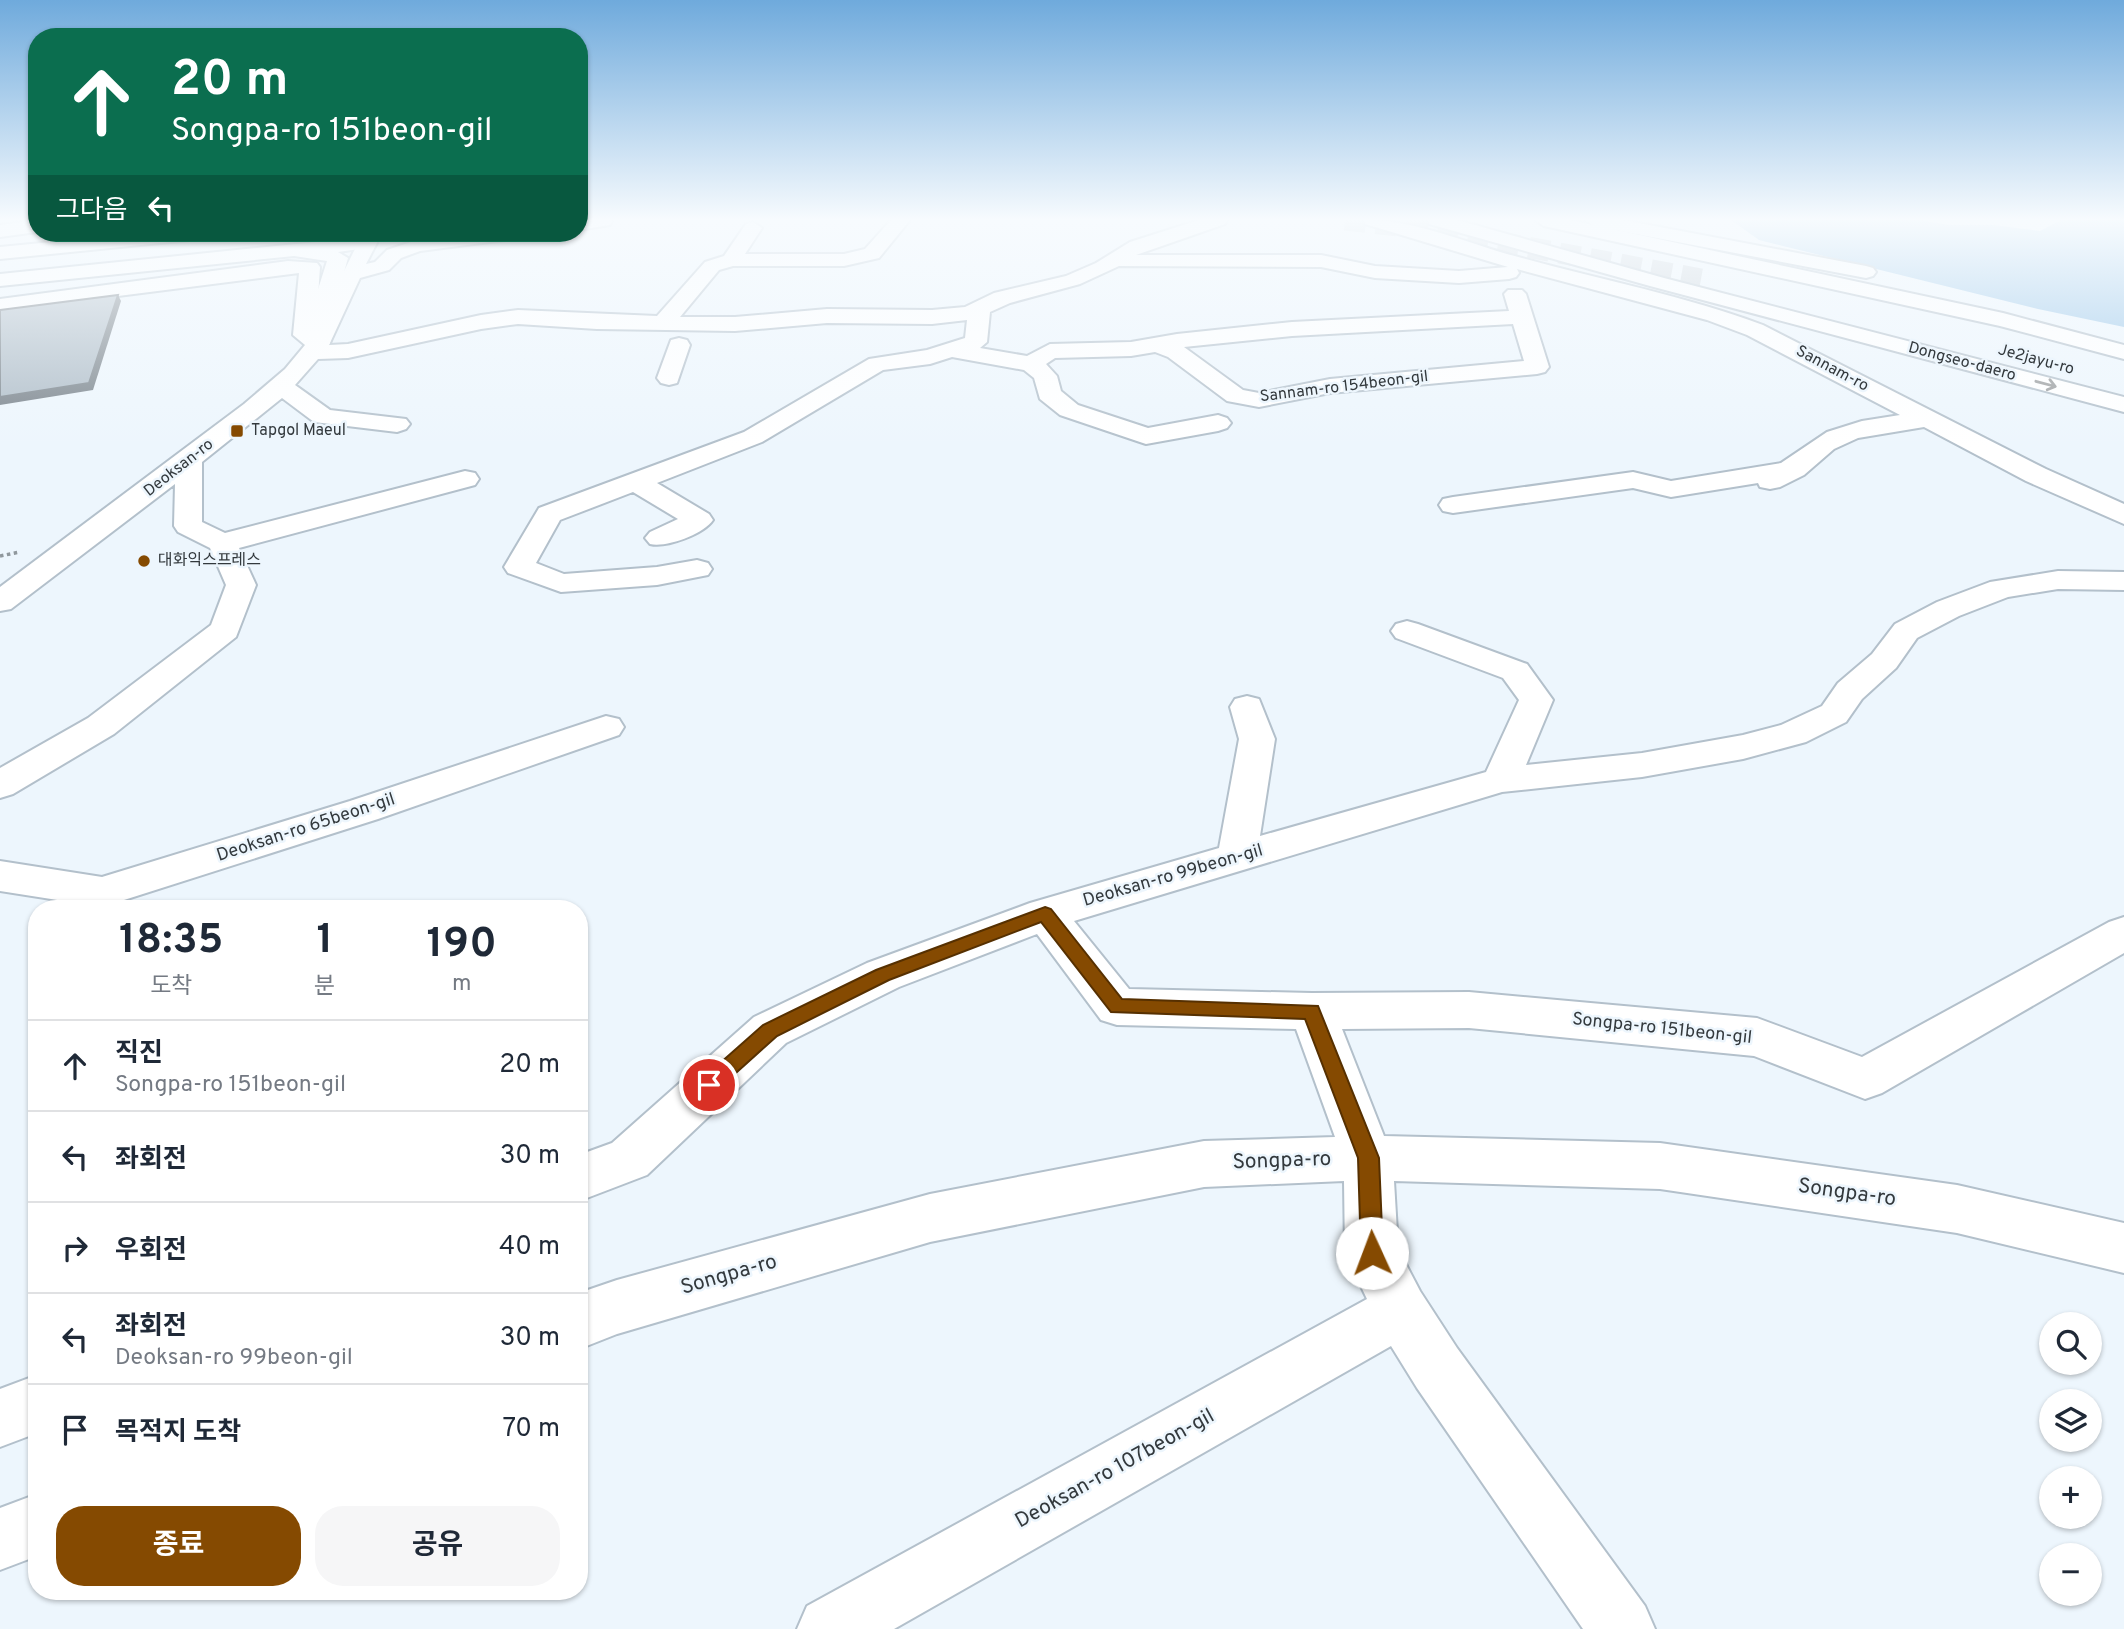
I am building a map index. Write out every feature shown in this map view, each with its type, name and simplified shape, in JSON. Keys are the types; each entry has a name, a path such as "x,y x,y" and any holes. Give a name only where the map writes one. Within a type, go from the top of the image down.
{"main road":[{"path":"0,305 68,296"},
{"path":"307,296 303,335 315,347 348,351 481,322 518,317 663,323 765,323 827,316 932,317 970,313 1010,296"},
{"path":"315,347 327,296"},
{"name":"Deoksan-ro","path":"0,602 189,461 281,386 315,347 344,296"},
{"path":"663,323 686,296"},
{"name":"Sannam-ro 154beon-gil","path":"1157,344 1176,352 1236,396 1259,400 1330,386 1538,366 1517,296"},
{"name":"Sannam-ro","path":"1634,296 1715,315 1755,330 2036,475 2124,515"},
{"name":"Dongseo-daero","path":"1710,296 2124,405"},
{"name":"Je2jayu-ro","path":"1791,296 1987,346"},
{"name":"Je2jayu-ro","path":"1821,296 1894,310 2124,370"},
{"path":"1893,296 2003,320 2124,352"},
{"path":"697,569 657,576 561,583 519,567 549,514 753,437 877,364 930,357 976,342 979,309"},
{"path":"1031,363 1050,351 1131,349 1292,329 1522,317"},
{"path":"653,348 697,341 713,323"},
{"path":"669,377 679,345"},
{"path":"950,351 1031,363 1045,376 1048,394 1069,411 1146,436 1219,423"},
{"name":"Je2jayu-ro","path":"2062,366 2124,384"},
{"path":"281,386 323,418 397,424"},
{"path":"1690,510 1752,490 1794,469 1825,443 1853,431 1927,419"},
{"path":"0,785 101,726 225,630 241,585 222,543 188,526 191,498 189,461"},
{"path":"1453,505 1633,480 1671,489 1794,469"},
{"path":"222,543 466,479"},
{"path":"637,482 699,520 660,538"},
{"path":"142,497 191,498"},
{"name":"Deoksan-ro 99beon-gil","path":"588,1175 628,1159 770,1030 883,975 1045,914 1501,780 1642,765 1743,747 1793,734 1834,714 1850,691 1884,661 1906,631 1948,608 2001,589 2058,580 2124,581"},
{"path":"1407,631 1515,671 1536,700 1501,780"},
{"path":"1237,857 1257,739 1247,707"},
{"name":"Deoksan-ro 65beon-gil","path":"0,876 103,892 364,810 606,727"},
{"path":"1045,914 1117,1007 1312,1011 1368,1158 1372,1253 1401,1310 1437,1368 1622,1629"},
{"name":"Songpa-ro 151beon-gil","path":"1312,1011 1469,1010 1757,1037 1865,1079 2124,933"},
{"name":"Songpa-ro","path":"588,1318 617,1307 930,1218 1203,1164 1368,1158 1660,1166 1957,1209 2124,1248"},
{"name":"Deoksan-ro 107beon-gil","path":"830,1629 1401,1310"},
{"path":"0,1418 28,1408"},
{"path":"0,1539 28,1528"}],"shaded area":[{"path":"1986,296 2124,296 2124,327"}],"building":[{"path":"118,296 89,383 0,397 0,310"}],"place":[{"name":"Tapgol Maeul","path":"237,431"},
{"name":"대화익스프레스","path":"144,561"}],"route":[{"path":"709,1085 770,1030 883,975 1045,914 1117,1007 1312,1011 1368,1158 1372,1253"}]}
